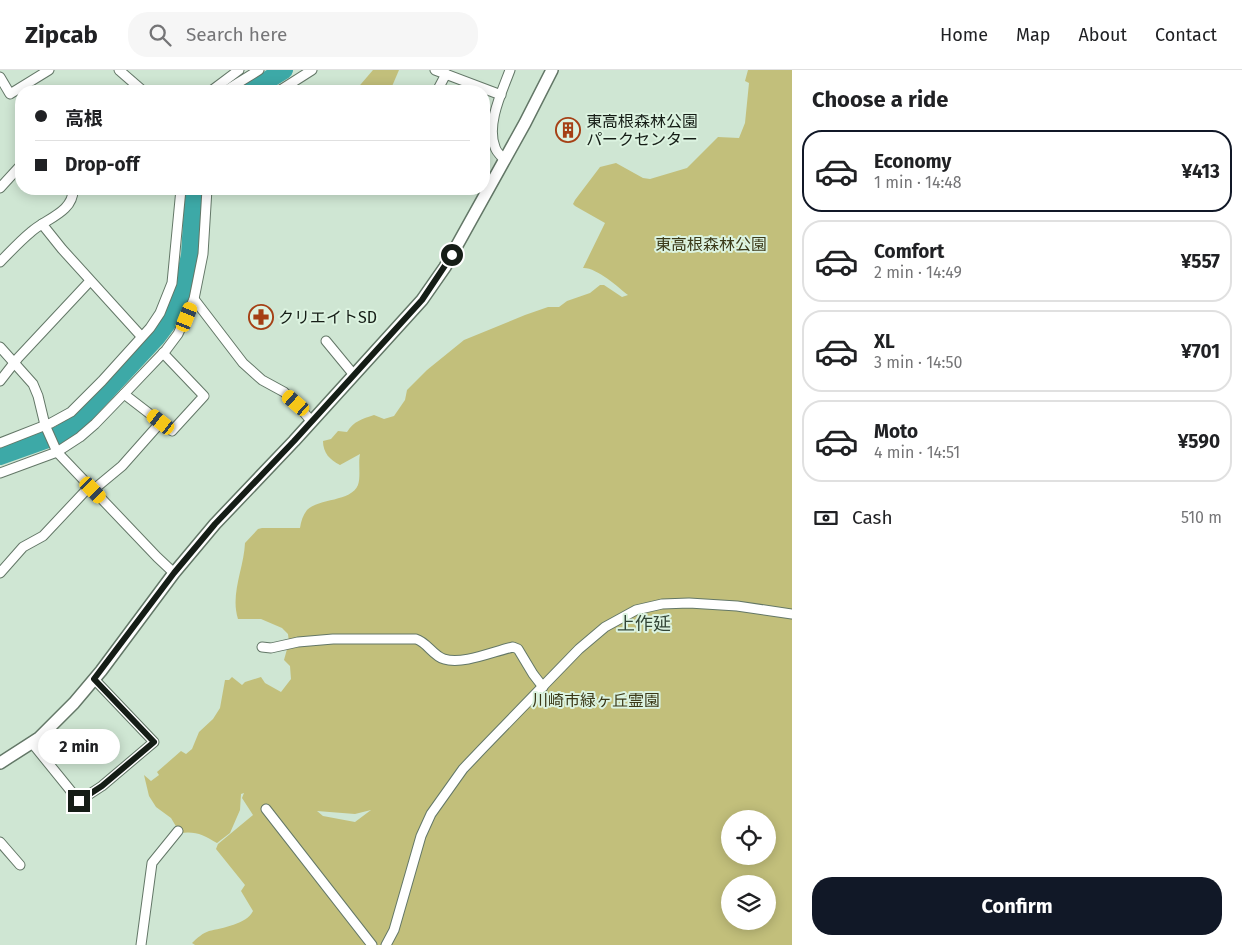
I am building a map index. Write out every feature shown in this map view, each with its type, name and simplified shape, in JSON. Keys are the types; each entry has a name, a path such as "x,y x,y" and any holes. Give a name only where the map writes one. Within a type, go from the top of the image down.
{"street":[{"path":"25,85 49,70"},
{"path":"119,70 136,85"},
{"path":"219,85 240,70"},
{"path":"235,85 259,70"},
{"path":"288,85 312,70"},
{"path":"435,70 476,85"},
{"path":"504,160 495,149 492,135 494,118 510,70"},
{"path":"490,178 504,160 552,70"},
{"path":"440,85 446,74"},
{"path":"0,76 10,94 15,91"},
{"path":"490,90 501,94"},
{"path":"0,188 15,172"},
{"path":"0,262 32,230 63,210 70,202 72,195"},
{"path":"0,443 45,425 71,412 150,328 160,313 172,283 180,195"},
{"path":"0,473 57,452 80,437 124,394 163,353 178,334 194,299 203,254 207,195"},
{"path":"0,763 32,743 56,723 94,679 174,573 215,524 312,422 422,300 445,267 481,195"},
{"path":"42,224 141,336"},
{"path":"0,381 90,280"},
{"path":"194,299 243,363 262,380 284,392 312,422"},
{"path":"326,341 354,375"},
{"path":"0,348 33,384 40,400 45,425 57,452 174,573"},
{"path":"124,394 172,431 204,396 163,353"},
{"path":"0,573 23,547 43,536 91,489 122,466 161,422"},
{"path":"386,945 394,930 421,836 431,814 463,769 579,650 606,627 636,610 662,604 688,603 737,606 792,614"},
{"path":"262,646 271,648 298,642 333,639 416,639 422,640 442,659 449,660 474,659 498,650 513,647 518,649 543,687"},
{"path":"32,743 79,801 102,786 154,742 94,679"},
{"path":"266,809 372,945"},
{"path":"141,945 152,863 178,831"},
{"path":"0,842 20,865"}],"green space":[{"path":"373,70 399,70 393,85 360,85"},
{"path":"748,70 792,70 792,945 195,945 192,943 205,933 240,922 253,911 241,891 245,885 216,849 218,844 253,815 242,798 244,793 241,794 240,810 230,833 217,843 200,834 180,833 171,818 156,807 149,796 144,775 151,781 159,775 157,772 181,751 186,754 192,749 199,732 213,719 220,708 225,680 229,680 232,677 242,685 245,682 261,677 265,683 281,692 291,679 290,666 284,660 289,642 288,634 282,628 261,619 238,619 236,591 245,543 258,529 300,528 304,514 312,506 342,497 354,490 359,481 360,454 340,465 328,456 324,449 323,441 331,439 338,431 347,432 355,423 374,415 384,419 394,416 405,400 407,390 427,370 464,340 548,307 559,307 567,301 590,293 600,285 604,285 622,297 628,295 600,274 583,268 605,223 575,206 573,204 575,200 600,167 616,163 643,178 650,179 687,168 718,137 739,138 745,123 749,83 745,81","holes":["371,810 355,822 323,816 317,811 355,814"]}],"waterway":[{"path":"260,85 284,70"},
{"path":"0,456 59,435 79,421 156,338 171,318 182,292 190,255 194,195"}],"place":[{"name":"東高根森林公園 パークセンター","path":"568,130"},
{"name":"クリエイトSD","path":"261,317"}],"district":[{"name":"上作延","path":"644,624"}],"route":[{"path":"79,801 102,786 154,742 94,679 174,573 215,524 338,394 422,300 452,255"}],"park label":[{"name":"東高根森林公園","path":"711,244"},
{"name":"川崎市緑ヶ丘霊園","path":"596,700"}]}
